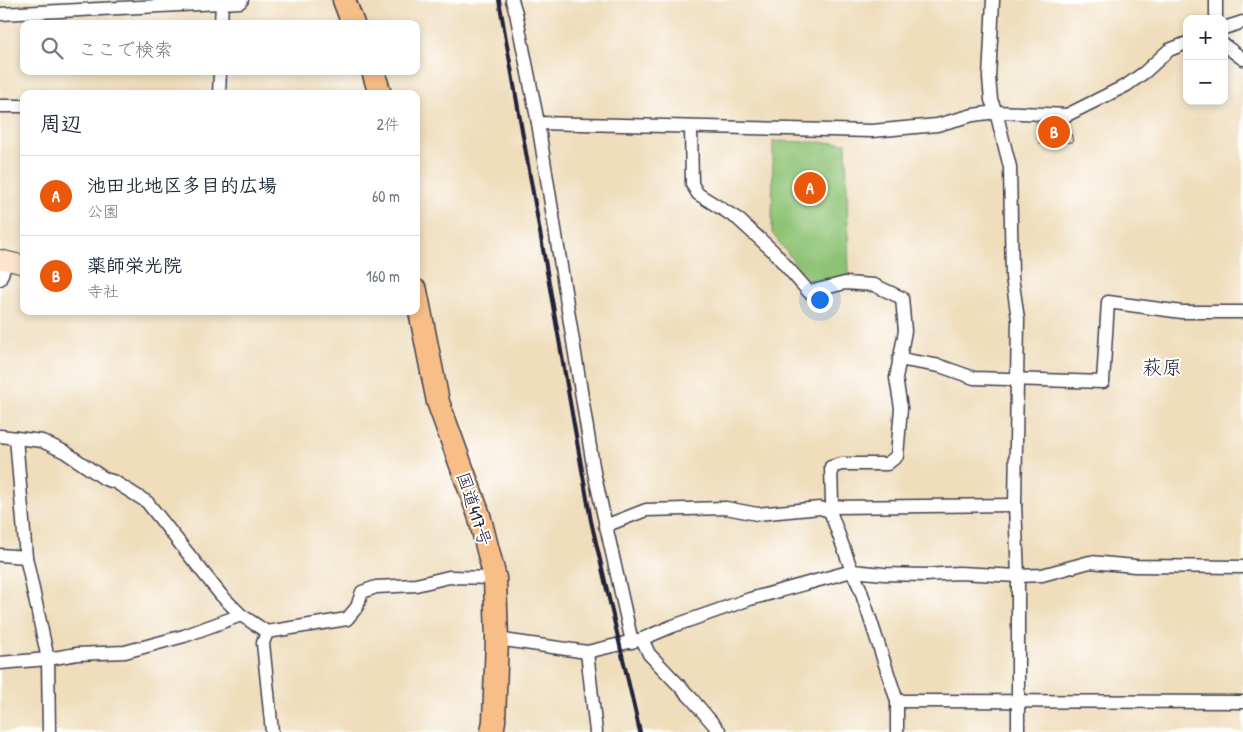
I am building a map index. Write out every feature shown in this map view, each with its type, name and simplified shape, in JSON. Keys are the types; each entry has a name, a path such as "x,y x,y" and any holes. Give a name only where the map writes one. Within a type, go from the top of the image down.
{"highway":[{"path":"344,0 352,20"},
{"path":"374,75 379,90"},
{"name":"国道417号","path":"420,311 438,402 479,515 495,578 497,639 492,732"}],"street":[{"path":"0,14 240,2 242,0"},
{"path":"512,0 538,123 577,377 594,472 605,526 637,640 720,732"},
{"path":"993,0 989,78 991,100 996,112 1010,167 1012,277 1018,319 1015,505 1018,576 1018,732"},
{"path":"1216,0 1216,15"},
{"path":"221,20 222,3"},
{"path":"1228,27 1243,22"},
{"path":"538,123 872,131 937,125 996,112 1067,115 1127,84 1145,72 1169,50 1183,45"},
{"path":"1228,48 1243,59"},
{"path":"219,90 220,75"},
{"path":"0,106 20,106"},
{"path":"691,126 692,184 698,194 738,219 773,251 808,292 845,283 874,285 902,298 905,331 896,378 900,408 897,456 887,464 842,464 831,466 832,509 898,701 897,732"},
{"path":"0,278 10,262"},
{"path":"899,359 940,366 974,378 1103,382 1108,302 1182,312 1243,312"},
{"path":"0,436 42,441 65,452 147,502 221,595 241,615 267,632 347,619 357,607 362,592 376,587 416,585 449,578 495,578"},
{"path":"16,438 26,557 48,659 49,732"},
{"path":"605,526 646,510 726,508 757,514 820,508 1015,505"},
{"path":"0,555 26,557"},
{"path":"497,639 586,652 637,640 750,599 852,570 884,574 925,575 959,573 1018,576 1042,575 1090,562 1135,566 1243,567"},
{"path":"0,663 48,659 77,654 125,652 184,636 241,615"},
{"path":"267,632 263,643 272,732"},
{"path":"586,652 596,732"},
{"path":"898,701 1243,702"}],"green space":[{"path":"773,141 846,143 849,278 812,285 772,233"}],"building":[{"path":"1037,122 1069,123 1073,142 1040,144"}],"railway":[{"path":"499,0 591,521 640,732"}],"place":[{"name":"薬師栄光院","path":"1054,132"},
{"name":"池田北地区多目的広場","path":"810,188"}],"district":[{"name":"萩原","path":"1162,367"}]}
